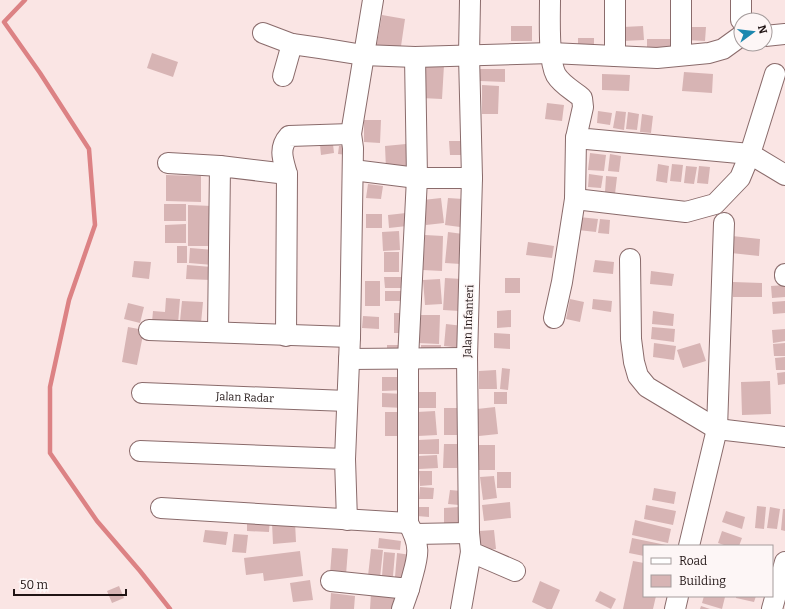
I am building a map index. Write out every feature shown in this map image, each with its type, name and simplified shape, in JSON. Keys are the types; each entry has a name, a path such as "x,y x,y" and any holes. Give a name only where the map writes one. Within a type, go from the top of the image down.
{"street":[{"path":"347,520 345,459 350,337 353,170 351,134 373,0"},
{"name":"Jalan Infanteri","path":"461,609 471,552 469,532 467,358 472,178 469,55 470,0"},
{"path":"550,0 551,53 556,75 564,84 582,98 583,107 576,138 575,199 562,282 554,318"},
{"path":"615,0 615,56"},
{"path":"681,0 681,54"},
{"path":"740,0 741,12"},
{"path":"263,33 292,44 363,55 415,57 551,53 657,58 681,54 709,53 723,50 733,42"},
{"path":"773,35 785,34"},
{"path":"283,76 292,44"},
{"path":"402,609 409,589 418,548 411,528 408,359 417,178 415,57"},
{"path":"575,199 686,212 715,204 740,178 750,154 775,74"},
{"path":"286,336 286,174 281,150 283,142 289,136 351,134"},
{"path":"576,138 750,154 785,175"},
{"path":"168,163 220,166 286,174"},
{"path":"218,332 220,166"},
{"path":"353,170 417,178 472,178"},
{"path":"689,545 717,429 724,223"},
{"path":"630,259 632,339 638,376 648,387 717,429 785,437"},
{"path":"149,330 286,336 350,337"},
{"path":"349,359 467,358"},
{"name":"Jalan Radar","path":"142,393 347,401"},
{"path":"140,451 345,459"},
{"path":"161,508 330,517 411,528 469,532"},
{"path":"471,552 515,571"},
{"path":"772,609 785,562"},
{"path":"331,581 409,589"},
{"path":"675,609 678,597"}],"building":[{"path":"382,15 405,19 400,53 376,49"},
{"path":"511,26 532,26 532,41 511,41"},
{"path":"643,26 644,40 623,41 623,27"},
{"path":"686,27 706,27 705,41 686,40"},
{"path":"578,38 594,38 594,53 578,53"},
{"path":"647,39 673,39 673,55 647,55"},
{"path":"152,53 178,62 173,77 147,68"},
{"path":"423,64 444,65 442,99 421,98"},
{"path":"480,69 505,69 505,82 480,81"},
{"path":"684,72 713,74 712,93 682,91"},
{"path":"602,74 630,75 629,91 602,90"},
{"path":"482,85 499,86 498,114 482,114"},
{"path":"547,103 564,105 562,121 545,119"},
{"path":"598,111 612,113 610,125 597,123"},
{"path":"616,111 626,112 624,130 613,128"},
{"path":"628,112 639,114 637,130 626,129"},
{"path":"642,114 653,116 651,133 640,132"},
{"path":"364,120 381,120 380,143 364,142"},
{"path":"449,141 469,141 469,155 450,155"},
{"path":"333,144 334,153 321,155 320,145"},
{"path":"406,144 407,168 386,169 385,146"},
{"path":"339,146 348,146 348,155 338,154"},
{"path":"590,153 606,155 604,171 588,170"},
{"path":"610,154 621,156 619,172 608,171"},
{"path":"658,164 669,166 667,183 656,181"},
{"path":"672,164 683,165 681,182 670,181"},
{"path":"686,166 697,167 694,184 684,183"},
{"path":"699,166 710,167 708,184 697,183"},
{"path":"589,174 603,176 601,188 588,187"},
{"path":"166,175 201,176 201,202 166,201"},
{"path":"606,176 617,177 615,194 605,192"},
{"path":"368,184 383,186 381,199 366,198"},
{"path":"441,198 444,223 426,225 423,200"},
{"path":"448,198 463,199 460,227 445,225"},
{"path":"164,204 186,204 186,221 164,221"},
{"path":"188,205 212,206 212,246 188,246"},
{"path":"406,213 407,226 389,228 388,215"},
{"path":"366,214 382,214 382,228 366,228"},
{"path":"579,217 598,219 596,232 578,230"},
{"path":"600,219 610,220 609,234 598,233"},
{"path":"186,224 186,243 165,243 165,225"},
{"path":"399,231 400,250 383,251 382,232"},
{"path":"448,232 463,234 461,264 445,263"},
{"path":"425,235 443,236 442,271 423,270"},
{"path":"732,236 760,239 759,256 731,253"},
{"path":"528,242 554,246 552,258 526,255"},
{"path":"177,246 187,246 187,263 177,263"},
{"path":"190,248 214,250 213,265 189,263"},
{"path":"384,252 399,252 399,272 384,272"},
{"path":"595,260 614,262 613,274 593,272"},
{"path":"134,261 151,262 149,279 132,277"},
{"path":"187,265 212,267 211,280 186,279"},
{"path":"651,271 674,274 672,286 650,284"},
{"path":"384,277 403,277 403,288 385,288"},
{"path":"445,278 462,279 460,311 443,310"},
{"path":"505,278 520,278 520,293 505,293"},
{"path":"440,279 442,304 425,305 423,280"},
{"path":"365,281 380,281 380,306 365,306"},
{"path":"733,282 762,283 762,297 733,297"},
{"path":"785,285 785,297 772,298 771,286"},
{"path":"385,291 405,291 405,301 385,301"},
{"path":"166,298 180,299 178,324 152,322 153,311 165,312"},
{"path":"570,299 584,302 580,322 566,319"},
{"path":"593,299 612,301 611,312 592,309"},
{"path":"182,301 203,302 201,323 180,321"},
{"path":"785,301 785,313 773,314 772,302"},
{"path":"128,303 144,307 140,323 124,319"},
{"path":"511,310 511,327 497,328 497,311"},
{"path":"653,311 674,314 673,326 652,324"},
{"path":"394,313 404,313 404,333 394,333"},
{"path":"419,315 440,315 439,344 418,343"},
{"path":"363,316 379,317 379,329 362,328"},
{"path":"446,324 463,326 461,348 444,346"},
{"path":"128,327 144,330 137,365 122,362"},
{"path":"652,327 675,329 674,342 651,339"},
{"path":"785,329 785,341 773,343 772,330"},
{"path":"494,333 510,334 510,349 494,348"},
{"path":"654,343 676,346 674,360 653,357"},
{"path":"700,343 706,361 683,368 677,350"},
{"path":"785,343 785,356 774,356 773,344"},
{"path":"387,345 403,345 404,355 387,356"},
{"path":"421,345 441,345 440,357 421,357"},
{"path":"785,357 785,370 776,370 775,358"},
{"path":"502,368 510,369 508,390 500,389"},
{"path":"496,370 497,389 479,389 479,371"},
{"path":"785,372 785,384 778,385 777,373"},
{"path":"382,377 406,377 406,390 382,391"},
{"path":"770,381 771,414 742,415 741,382"},
{"path":"417,392 436,392 436,408 418,408"},
{"path":"494,392 507,392 507,404 494,404"},
{"path":"382,393 405,394 404,408 382,407"},
{"path":"495,407 498,434 479,436 477,409"},
{"path":"444,408 458,408 458,435 444,435"},
{"path":"435,411 437,435 418,436 417,412"},
{"path":"385,412 404,412 404,436 385,436"},
{"path":"439,439 439,454 418,454 418,440"},
{"path":"444,444 458,444 457,468 443,468"},
{"path":"477,445 495,445 495,470 476,470"},
{"path":"437,455 438,468 419,469 419,456"},
{"path":"419,471 432,471 432,485 420,486"},
{"path":"497,472 511,472 511,488 497,488"},
{"path":"494,476 497,498 483,500 480,477"},
{"path":"420,487 434,488 433,499 419,499"},
{"path":"654,488 676,492 674,504 652,500"},
{"path":"450,490 461,491 459,505 448,504"},
{"path":"510,502 511,518 484,521 482,505"},
{"path":"646,505 676,511 673,525 644,519"},
{"path":"757,506 766,507 764,529 755,528"},
{"path":"417,507 429,507 429,517 417,516"},
{"path":"459,507 459,526 444,527 444,508"},
{"path":"770,507 780,509 777,529 767,528"},
{"path":"783,509 785,509 785,531 781,530"},
{"path":"726,511 745,517 742,529 722,522"},
{"path":"247,518 270,518 269,532 247,531"},
{"path":"635,520 671,529 668,543 632,535"},
{"path":"295,522 296,542 273,544 272,523"},
{"path":"205,530 228,532 226,545 203,542"},
{"path":"494,530 496,549 481,550 479,531"},
{"path":"722,531 742,538 739,545 724,545 718,543"},
{"path":"234,534 248,535 246,553 232,552"},
{"path":"379,538 401,541 400,550 378,548"},
{"path":"632,538 666,545 643,545 643,556 629,553"},
{"path":"332,548 348,549 346,575 330,574"},
{"path":"371,549 383,550 380,578 368,576"},
{"path":"300,551 303,576 264,581 263,573 246,575 244,558"},
{"path":"384,552 395,553 393,576 382,576"},
{"path":"397,553 411,555 408,578 395,577"},
{"path":"633,561 643,563 643,597 656,597 653,609 623,609"},
{"path":"310,580 313,600 293,602 290,583"},
{"path":"540,581 560,590 552,609 547,609 532,602"},
{"path":"119,586 124,598 112,603 107,591"},
{"path":"600,591 616,599 611,609 595,601"},
{"path":"331,593 355,596 354,609 330,609"},
{"path":"371,593 397,595 396,609 370,609"},
{"path":"704,597 725,597 722,609 702,603"},
{"path":"736,597 756,597 754,602"},
{"path":"701,606 710,609 700,609"}],"waterway":[{"path":"25,0 4,22 40,73 89,149 95,225 69,300 50,387 50,453 97,521 170,609"}]}
